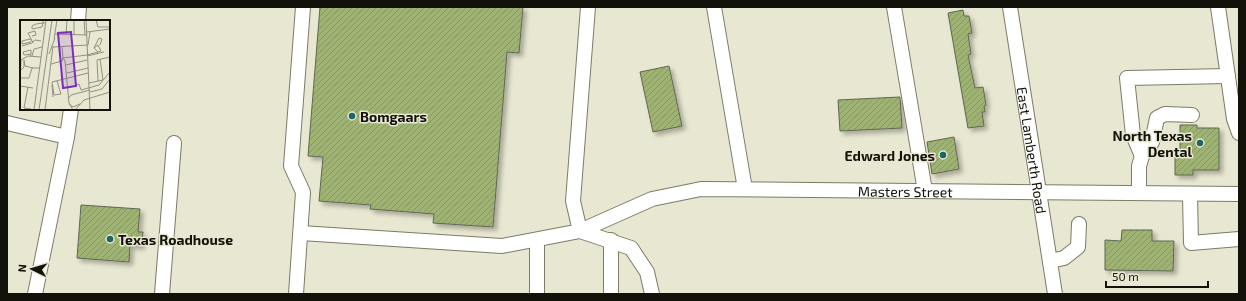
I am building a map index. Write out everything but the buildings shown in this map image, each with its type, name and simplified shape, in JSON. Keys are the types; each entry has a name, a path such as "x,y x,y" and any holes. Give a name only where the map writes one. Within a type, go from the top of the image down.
{"street":[{"path":"78,20 80,7"},
{"path":"296,294 303,192 291,166 303,7"},
{"path":"588,7 573,201 580,231 611,240 631,248 647,272 652,294"},
{"path":"714,7 745,189"},
{"path":"894,7 925,191"},
{"name":"East Lamberth Road","path":"1010,7 1055,294"},
{"path":"1218,7 1234,119 1239,133"},
{"path":"1142,156 1134,135 1127,78 1228,76"},
{"path":"35,294 68,137 71,110"},
{"path":"1139,193 1139,166 1142,156 1152,142 1157,118 1165,114 1192,115"},
{"path":"7,123 68,137"},
{"path":"162,294 174,143"},
{"name":"Masters Street","path":"301,234 502,246 537,241 580,231 652,199 701,189 1239,194"},
{"path":"1190,194 1191,243 1239,239"},
{"path":"1050,261 1064,258 1078,247 1079,224"},
{"path":"611,240 611,294"},
{"path":"537,241 537,294"}],"place":[{"name":"Bomgaars","path":"352,116"},
{"name":"North Texas Dental","path":"1200,143"},
{"name":"Edward Jones","path":"943,155"},
{"name":"Texas Roadhouse","path":"110,239"}]}
